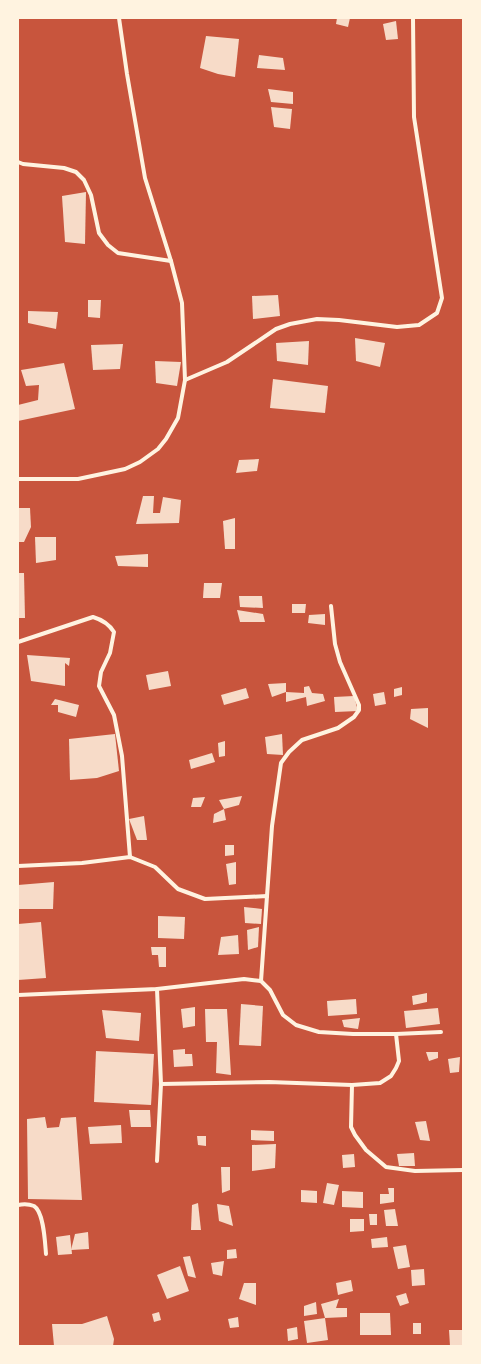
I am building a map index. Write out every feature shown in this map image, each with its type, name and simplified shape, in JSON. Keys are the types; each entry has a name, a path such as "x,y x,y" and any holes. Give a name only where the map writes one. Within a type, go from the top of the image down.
{"street":[{"path":"18,479 78,479 125,469 140,462 158,449 166,439 178,418 185,380 182,303 171,261 145,178 119,18"},
{"path":"185,380 227,362 276,329 290,324 317,319 340,320 397,327 419,325 437,313 442,298 414,117 413,18"},
{"path":"18,162 23,164 64,168 76,172 84,180 91,195 99,233 108,245 118,253 171,261"},
{"path":"261,981 272,826 281,763 289,752 302,740 338,728 354,717 359,710 359,705 340,662 335,644 331,606"},
{"path":"18,642 93,617 102,620 109,625 114,632 110,653 101,672 99,686 114,715 122,756 130,857"},
{"path":"18,866 82,863 130,857 155,867 178,889 205,899 267,896"},
{"path":"18,995 156,989 244,979 261,981 270,990 283,1015 296,1025 319,1032 353,1034 441,1032"},
{"path":"156,989 161,1084 157,1161"},
{"path":"161,1084 269,1082 352,1085 380,1083 391,1076 399,1061 396,1034"},
{"path":"352,1085 351,1127 366,1150 386,1167 415,1171 463,1170"},
{"path":"18,1205 33,1206 38,1210 41,1218 46,1254"}],"building":[{"path":"337,18 350,18 348,27 336,24"},
{"path":"396,21 398,39 386,40 383,24"},
{"path":"206,36 239,39 235,77 218,74 200,68"},
{"path":"259,55 283,58 285,70 257,68"},
{"path":"268,89 293,92 293,104 271,102"},
{"path":"271,107 292,109 290,129 274,127"},
{"path":"86,192 85,244 65,242 62,196"},
{"path":"278,295 280,316 253,319 252,296"},
{"path":"88,300 101,300 100,318 88,317"},
{"path":"28,311 58,312 56,329 28,323"},
{"path":"355,338 385,343 380,367 356,361"},
{"path":"309,341 308,365 277,361 276,343"},
{"path":"123,344 120,369 93,370 91,345"},
{"path":"155,361 181,362 177,386 156,383"},
{"path":"64,363 75,409 18,421 18,405 38,400 39,385 26,386 21,370"},
{"path":"273,379 328,386 325,413 270,408"},
{"path":"259,459 257,471 236,473 239,460"},
{"path":"143,496 154,496 153,513 160,513 163,497 181,500 179,523 136,524"},
{"path":"18,508 30,508 31,527 24,542 18,542"},
{"path":"235,518 235,549 225,549 223,521"},
{"path":"35,537 56,537 56,560 36,563"},
{"path":"148,554 148,567 118,566 115,556"},
{"path":"18,573 24,573 25,618 18,618"},
{"path":"204,583 222,583 220,598 203,598"},
{"path":"239,596 262,596 263,608 240,607"},
{"path":"292,604 306,604 305,613 292,613"},
{"path":"237,610 263,614 265,622 240,622"},
{"path":"325,614 325,625 308,623 309,615"},
{"path":"27,655 70,658 69,666 65,663 65,686 31,681"},
{"path":"168,671 171,686 149,690 146,675"},
{"path":"286,683 286,692 272,697 268,684"},
{"path":"309,686 312,693 323,694 325,701 307,706 306,697 286,702 286,692 304,693 304,687"},
{"path":"402,687 402,695 394,697 394,689"},
{"path":"246,688 249,698 224,705 221,695"},
{"path":"384,692 386,704 375,706 373,694"},
{"path":"354,696 358,711 335,712 334,697"},
{"path":"55,699 79,705 76,717 58,712 58,705 51,705"},
{"path":"428,708 428,728 410,719 411,709"},
{"path":"115,734 119,771 97,778 70,780 69,739"},
{"path":"282,734 283,755 267,754 265,737"},
{"path":"225,741 225,756 219,757 218,743"},
{"path":"212,753 215,762 191,769 189,760"},
{"path":"242,796 239,805 224,809 219,800"},
{"path":"205,797 201,807 191,807 193,798"},
{"path":"224,809 226,820 213,823 214,814"},
{"path":"144,816 147,840 137,840 129,819"},
{"path":"225,845 234,845 234,855 225,856"},
{"path":"236,862 236,884 229,885 226,864"},
{"path":"54,882 53,909 18,909 18,885"},
{"path":"244,907 262,909 261,924 245,923"},
{"path":"158,916 185,917 184,939 158,938"},
{"path":"41,922 46,978 18,980 18,924"},
{"path":"259,927 258,947 248,950 247,930"},
{"path":"238,935 239,954 218,955 221,937"},
{"path":"151,947 166,947 166,967 159,967 158,955 152,955"},
{"path":"427,993 427,1002 413,1005 412,996"},
{"path":"356,999 357,1014 328,1016 327,1001"},
{"path":"241,1004 263,1006 261,1046 239,1045"},
{"path":"195,1007 195,1026 183,1028 181,1009"},
{"path":"438,1008 440,1024 406,1028 404,1011"},
{"path":"205,1009 227,1009 231,1075 216,1073 217,1042 206,1042"},
{"path":"102,1010 141,1013 139,1041 106,1038"},
{"path":"360,1018 358,1029 344,1027 342,1020"},
{"path":"185,1049 185,1054 192,1054 193,1066 174,1067 173,1050"},
{"path":"96,1051 154,1054 151,1105 94,1102"},
{"path":"426,1052 438,1052 438,1058 429,1061"},
{"path":"460,1057 459,1072 450,1073 448,1059"},
{"path":"129,1110 150,1110 151,1127 131,1127"},
{"path":"45,1117 47,1128 59,1127 61,1118 76,1117 82,1200 28,1199 27,1119"},
{"path":"426,1121 430,1141 420,1140 415,1122"},
{"path":"121,1125 122,1143 90,1144 88,1127"},
{"path":"251,1130 274,1131 274,1141 251,1140"},
{"path":"197,1136 206,1136 206,1146 198,1145"},
{"path":"276,1144 275,1168 252,1171 252,1145"},
{"path":"414,1153 415,1166 399,1166 397,1154"},
{"path":"354,1154 355,1167 343,1168 342,1155"},
{"path":"221,1167 230,1167 230,1190 222,1193"},
{"path":"327,1183 339,1185 334,1205 323,1203"},
{"path":"388,1188 394,1188 394,1202 380,1204 380,1194 389,1194"},
{"path":"301,1190 317,1191 317,1203 301,1202"},
{"path":"342,1191 363,1192 363,1208 342,1207"},
{"path":"198,1203 201,1230 191,1230 192,1205"},
{"path":"217,1204 229,1206 233,1226 219,1221"},
{"path":"395,1209 398,1226 386,1226 384,1210"},
{"path":"369,1214 377,1214 377,1225 370,1225"},
{"path":"350,1219 364,1219 364,1231 350,1232"},
{"path":"88,1232 89,1249 71,1250 75,1234"},
{"path":"70,1235 72,1254 58,1255 56,1237"},
{"path":"387,1237 388,1247 372,1248 371,1239"},
{"path":"406,1245 410,1267 398,1269 393,1247"},
{"path":"236,1249 237,1258 227,1259 227,1250"},
{"path":"190,1256 196,1278 188,1276 183,1257"},
{"path":"224,1261 222,1276 213,1274 211,1263"},
{"path":"180,1266 189,1291 167,1299 157,1275"},
{"path":"424,1269 425,1285 412,1286 411,1270"},
{"path":"351,1280 353,1291 338,1295 336,1283"},
{"path":"244,1283 256,1283 256,1305 239,1299"},
{"path":"406,1293 409,1303 400,1306 396,1296"},
{"path":"339,1299 336,1308 347,1308 347,1317 325,1318 321,1304"},
{"path":"316,1302 317,1314 304,1316 304,1306"},
{"path":"159,1312 161,1320 154,1322 152,1314"},
{"path":"360,1313 390,1313 391,1335 360,1335"},
{"path":"107,1316 114,1339 113,1346 54,1346 52,1324 82,1324"},
{"path":"238,1317 239,1327 230,1328 228,1319"},
{"path":"325,1318 328,1340 307,1343 304,1321"},
{"path":"413,1323 421,1323 421,1334 413,1334"},
{"path":"297,1327 298,1339 288,1341 287,1329"},
{"path":"449,1330 463,1330 463,1346 450,1346"}]}
